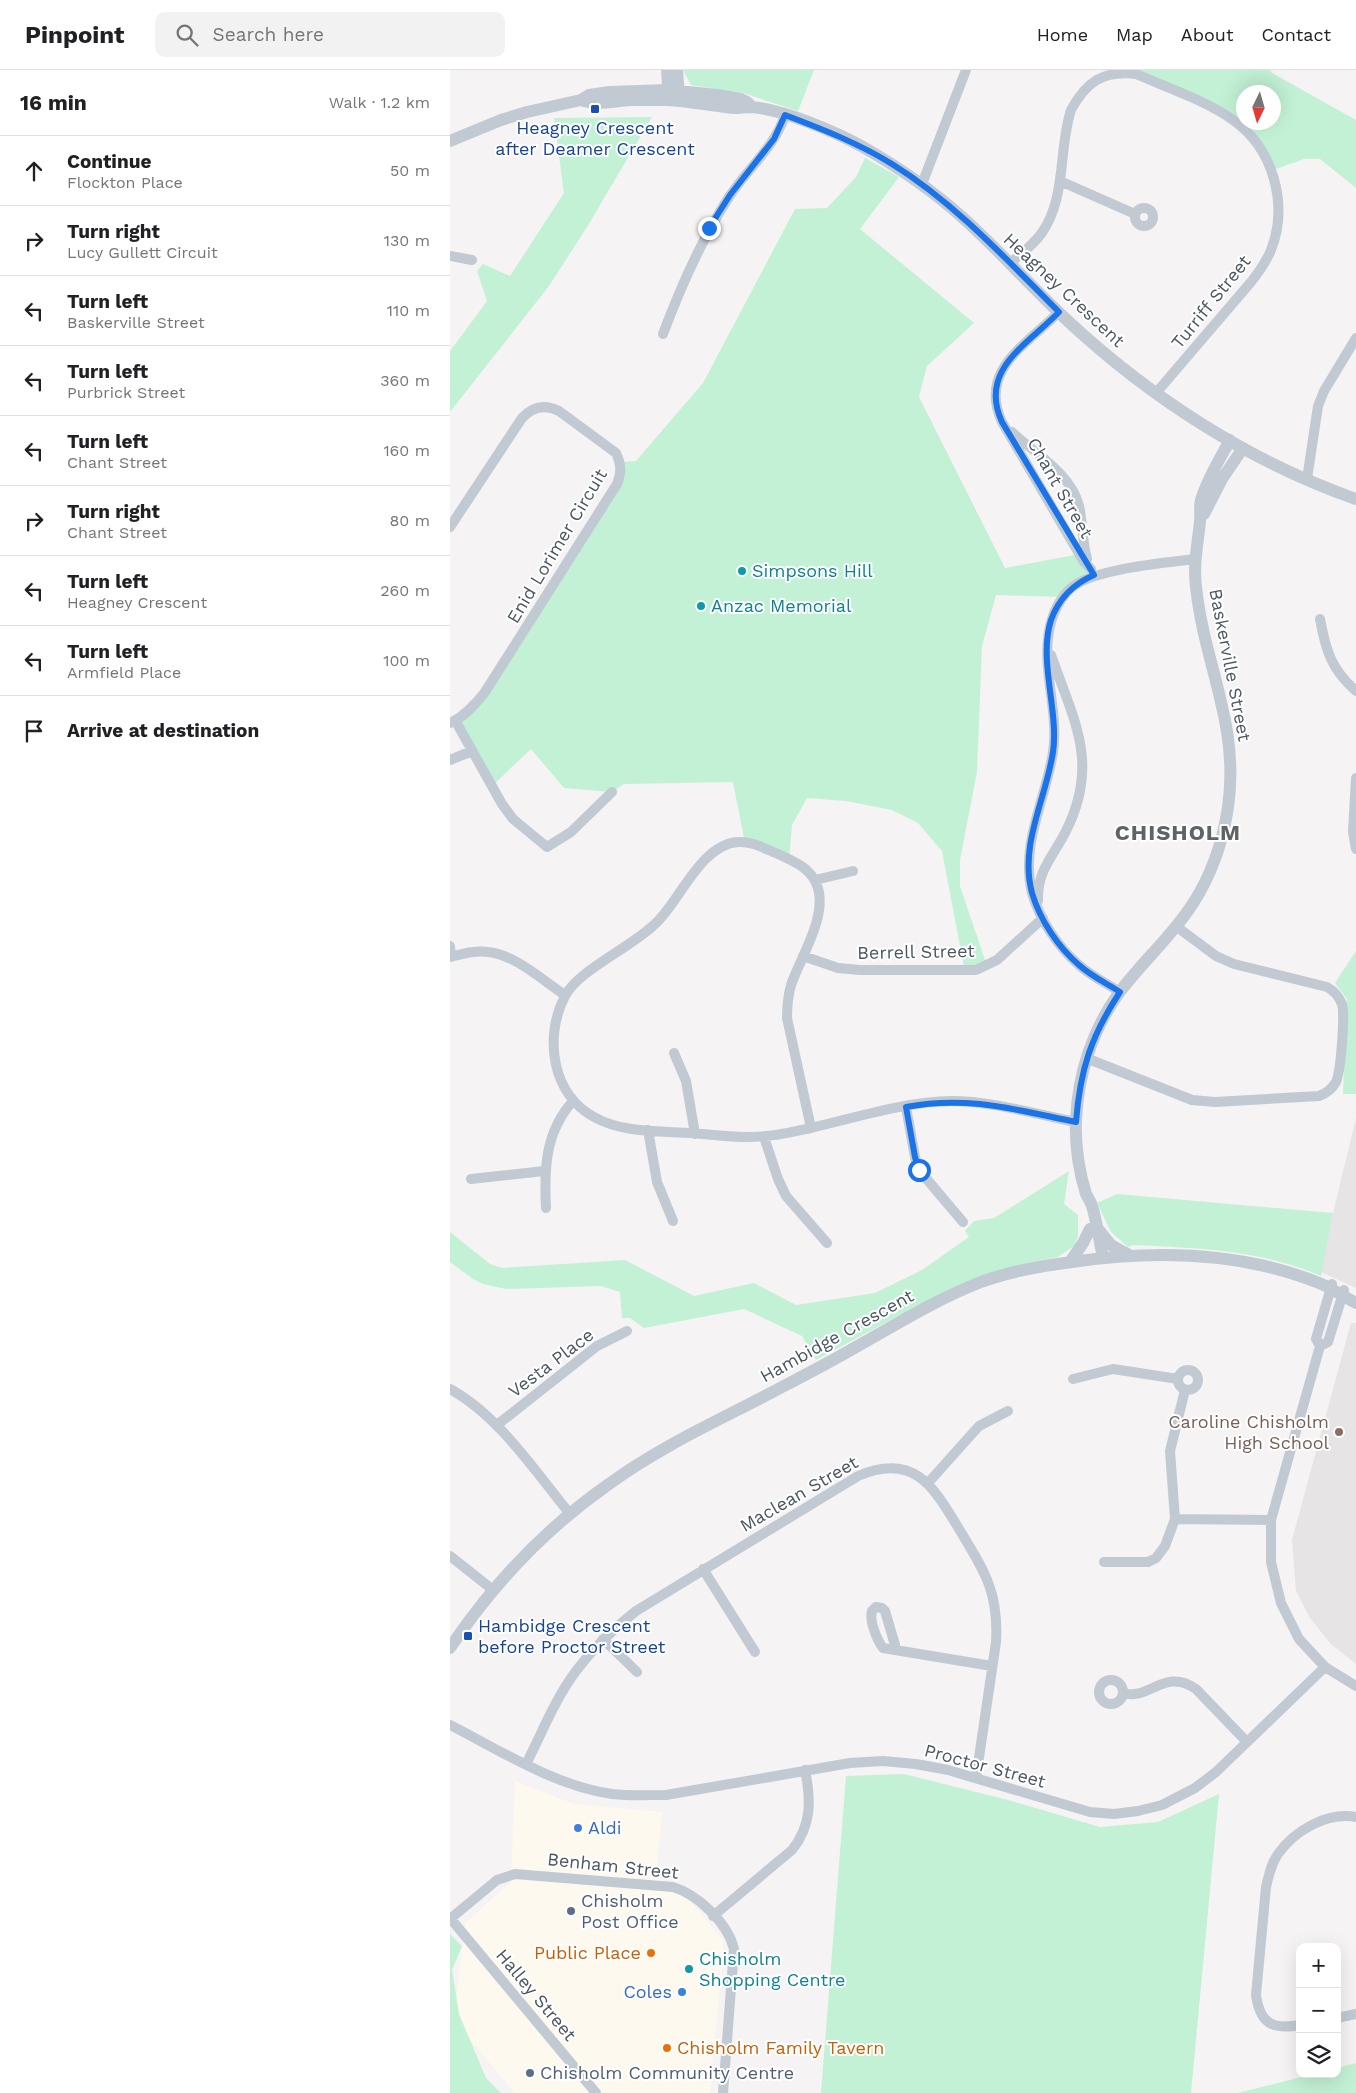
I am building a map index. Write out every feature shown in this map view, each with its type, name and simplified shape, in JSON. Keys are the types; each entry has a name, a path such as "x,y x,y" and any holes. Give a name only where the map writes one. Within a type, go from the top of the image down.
{"street":[{"path":"667,70 674,95"},
{"path":"674,95 676,70"},
{"path":"922,184 966,70"},
{"name":"Turriff Street","path":"1010,263 1040,236 1049,221 1056,204 1072,110 1078,96 1099,77 1111,72 1136,74 1219,110 1234,120 1252,137 1269,164 1278,198 1278,219 1271,249 1263,267 1156,393"},
{"name":"Heagney Crescent","path":"450,141 527,112 581,100 589,104 674,95 736,108 752,107 785,115 826,130 859,145 922,184 962,217 1059,312 1106,354 1156,393 1243,448 1307,479 1356,499"},
{"path":"663,334 683,281 709,228 730,195 774,139 785,115"},
{"path":"1060,181 1135,214"},
{"path":"450,256 472,260"},
{"name":"Chant Street","path":"1059,312 1007,361 1000,372 996,384 995,398 997,411 1002,422 1084,562 1092,572"},
{"path":"1307,479 1318,406 1324,391 1356,338"},
{"name":"Enid Lorimer Circuit","path":"450,527 522,418 533,409 542,406 551,407 559,411 616,453 620,462 621,470 617,484 485,692 474,706 453,722"},
{"name":"Chant Street","path":"1002,422 1060,474 1074,491 1079,505 1084,547 1092,572"},
{"name":"Baskerville Street","path":"1099,1258 1077,1145 1078,1098 1086,1058 1097,1032 1120,992 1177,927 1200,891 1218,850 1228,806 1230,746 1226,717 1198,607 1195,559 1201,518 1199,508 1230,440"},
{"name":"Baskerville Street","path":"1201,518 1222,479 1243,448"},
{"path":"1120,992 1079,965 1065,952 1041,915 1032,888 1030,849 1053,752 1054,731 1048,644 1051,621 1058,604 1072,587 1092,572 1195,559"},
{"path":"1320,619 1325,647 1331,662 1339,675 1356,691"},
{"path":"1041,915 1038,894 1040,876 1073,816 1079,798 1084,768 1078,728 1048,644"},
{"path":"453,722 513,819 547,847 571,832 612,792"},
{"path":"450,760 472,751"},
{"path":"1356,778 1353,832 1356,849"},
{"path":"811,1128 787,1018 786,1005 791,986 820,908 820,896 815,880 798,862 752,844 739,842 726,844 714,851 704,861 657,923 581,978 565,995 557,1015 554,1044 558,1072 573,1102 595,1118 612,1125 695,1134 764,1137 811,1128 906,1107 950,1101 975,1102 1076,1122"},
{"path":"815,880 853,871"},
{"name":"Berrell Street","path":"803,956 838,968 860,970 976,970 997,960 1041,915"},
{"path":"1086,1058 1192,1100 1215,1102 1319,1096 1332,1088 1340,1072 1343,1013 1338,996 1333,990 1234,964 1216,956 1177,927"},
{"path":"450,946 450,957 487,951 501,954 565,995"},
{"path":"674,1053 686,1081 695,1134"},
{"path":"546,1208 544,1171 551,1137 559,1120 573,1102"},
{"path":"906,1107 919,1170 963,1222"},
{"path":"648,1130 657,1182 673,1221"},
{"path":"764,1137 778,1179 786,1196 827,1243"},
{"path":"472,1179 544,1171"},
{"path":"1070,1262 1093,1228 1111,1245 1129,1255"},
{"name":"Hambidge Crescent","path":"450,1648 493,1590 530,1550 570,1514 610,1483 651,1456 852,1350 939,1300 982,1282 1045,1264 1129,1255 1181,1256 1258,1265 1356,1296"},
{"path":"1334,1289 1316,1339 1320,1346 1271,1520 1271,1562 1281,1603 1299,1639 1325,1667 1356,1686"},
{"name":"Hambidge Crescent","path":"1334,1289 1356,1303"},
{"name":"Vesta Place","path":"497,1425 597,1346 627,1331"},
{"path":"1073,1378 1113,1369 1178,1379"},
{"path":"1190,1371 1196,1375 1198,1381 1196,1387 1191,1390 1185,1390 1180,1386 1178,1379 1180,1375 1190,1371"},
{"path":"450,1389 473,1403 497,1425 570,1514"},
{"path":"1104,1562 1148,1562 1156,1558 1165,1546 1175,1519 1170,1451 1185,1390"},
{"path":"928,1483 979,1426 1008,1411"},
{"name":"Maclean Street","path":"526,1764 559,1698 575,1672 603,1639 636,1610 858,1476 872,1470 894,1468 908,1471 928,1483 939,1496 965,1538 991,1587 997,1624 976,1778"},
{"path":"1175,1519 1271,1520"},
{"path":"450,1556 493,1590"},
{"path":"703,1569 755,1652"},
{"path":"603,1639 637,1672"},
{"path":"892,1648 992,1666"},
{"name":"Proctor Street","path":"450,1725 558,1779 584,1788 611,1794 638,1796 680,1792 850,1763 883,1761 916,1764 948,1770 1084,1811 1114,1814 1162,1805 1195,1788 1216,1772 1325,1667"},
{"path":"1123,1693 1135,1694 1178,1680 1187,1683 1196,1689 1247,1742"},
{"path":"713,1916 792,1850 799,1840 806,1827 810,1810 805,1770"},
{"path":"1296,2025 1276,2027 1268,2023 1257,2006 1257,1986 1266,1887 1269,1873 1283,1848 1307,1828 1320,1821 1334,1817 1356,1817"},
{"name":"Benham Street","path":"450,1918 497,1880 507,1875 524,1873 673,1886 695,1896 727,1933 734,1949 723,2093"},
{"name":"Halley Street","path":"450,1918 596,2093"},
{"path":"1341,2017 1356,2014"}],"shaded area":[{"path":"1356,1118 1356,1288 1319,1271"},
{"name":"Caroline Chisholm High School","path":"1351,1323 1356,1323 1356,1664 1331,1644 1310,1618 1296,1591 1292,1540"},
{"path":"515,1781 574,1804 662,1812 656,1877 689,1900 724,1941 710,2093 514,2093 454,2019 465,1923 511,1882"}],"green space":[{"path":"683,70 814,70 798,111 743,93 691,85"},
{"path":"1130,70 1270,70 1272,73 1356,120 1356,188 1320,159 1304,159 1276,169 1264,147 1250,130 1281,130 1281,85 1236,85 1236,118 1215,104"},
{"path":"652,117 587,227 549,286 450,412 450,351 487,301 477,271 483,264 510,276 564,193 554,118"},
{"name":"Simpsons Hill","path":"865,158 899,177 860,229 974,323 927,366 919,397 1005,568 1080,554 1094,575 1063,597 996,595 982,646 977,772 960,860 960,886 987,966 965,972 942,851 918,823 892,810 846,801 807,798 792,825 789,859 745,843 733,782 624,784 612,792 564,788 531,749 492,786 455,720 474,706 617,484 620,462 636,461 703,383 795,209 827,208 856,177"},
{"path":"1356,951 1356,1094 1343,1094 1347,999 1335,983"},
{"path":"1069,1171 1064,1204 1078,1215 1078,1236 1074,1246 1058,1257 1021,1265 898,1316 816,1360 802,1336 744,1309 644,1328 630,1318 622,1318 620,1292 601,1286 506,1289 483,1284 450,1262 450,1232 490,1264 502,1268 625,1260 694,1296 754,1283 796,1305 875,1293 922,1270 969,1237 965,1231 974,1221 994,1218"},
{"path":"1117,1194 1333,1213 1321,1276 1299,1267 1276,1261 1229,1252 1157,1246 1134,1245 1128,1247 1111,1232 1097,1203"},
{"path":"904,1774 1008,1800 1100,1827 1158,1822 1219,1794 1191,2093 821,2093 846,1776"},
{"path":"450,1934 462,1946 452,1970 459,2014 486,2078 501,2093 450,2093"},
{"path":"1356,2063 1356,2093 1238,2093 1297,2078 1341,2078 1341,2067"}],"place":[{"name":"Heagney Crescent after Deamer Crescent","path":"595,109"},
{"name":"Simpsons Hill","path":"742,571"},
{"name":"Anzac Memorial","path":"701,606"},
{"name":"Caroline Chisholm High School","path":"1339,1432"},
{"name":"Hambidge Crescent before Proctor Street","path":"468,1636"},
{"name":"Aldi","path":"578,1828"},
{"name":"Chisholm Post Office","path":"571,1911"},
{"name":"Public Place","path":"651,1953"},
{"name":"Chisholm Shopping Centre","path":"689,1969"},
{"name":"Coles","path":"682,1992"},
{"name":"Chisholm Family Tavern","path":"667,2048"},
{"name":"Chisholm Community Centre","path":"530,2073"}],"district":[{"name":"CHISHOLM","path":"1178,832"}],"route":[{"path":"709,228 730,195 774,139 785,115 826,130 859,145 891,163 922,184 962,217 1059,312 1007,361 1000,372 996,384 995,398 997,411 1002,422 1084,562 1094,575 1072,587 1058,604 1051,621 1048,644 1054,731 1053,752 1033,832 1029,863 1032,893 1043,918 1059,944 1079,965 1120,992 1097,1032 1086,1058 1078,1098 1076,1122 975,1102 950,1101 924,1103 906,1107 919,1170"}]}
